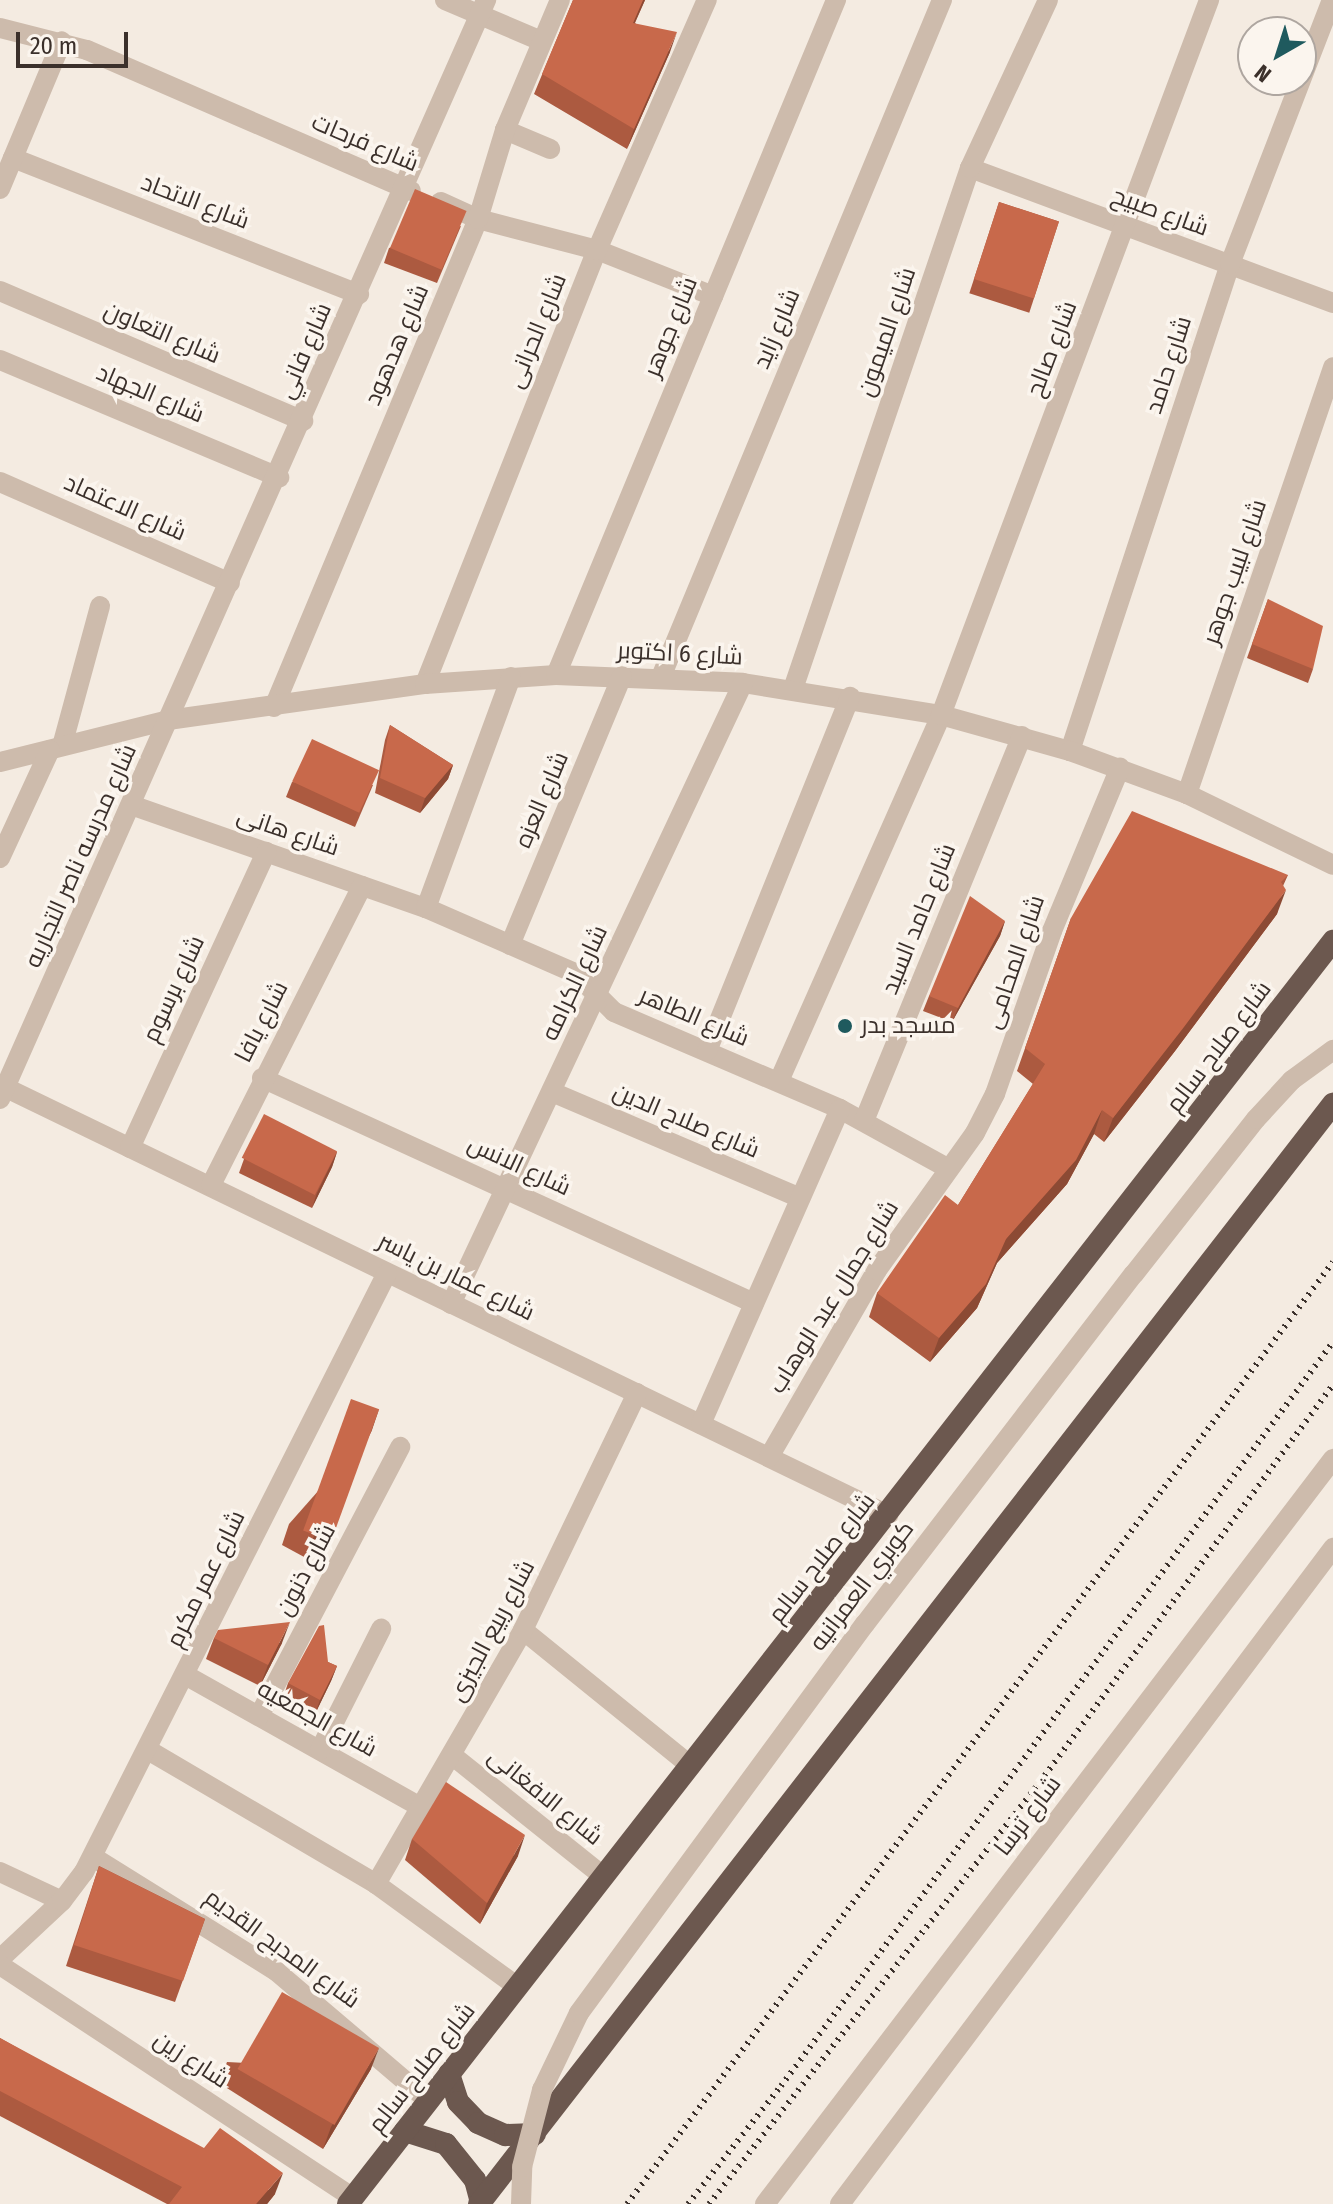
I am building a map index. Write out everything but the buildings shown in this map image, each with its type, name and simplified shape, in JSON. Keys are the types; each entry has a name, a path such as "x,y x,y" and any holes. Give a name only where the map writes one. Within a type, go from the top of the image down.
{"highway":[{"name":"شارع صلاح سالم","path":"350,2201 1333,941"},
{"path":"480,2203 1333,1104"},
{"path":"449,2074 458,2102 478,2123 505,2135 535,2134"},
{"path":"405,2131 426,2134 455,2152 475,2180 480,2203"}],"street":[{"path":"445,0 483,7 541,41"},
{"name":"شارع هدهود","path":"274,707 478,219 505,130 560,0"},
{"name":"شارع الحرانى","path":"425,684 597,250 707,0"},
{"name":"شارع جوهر","path":"556,675 836,0"},
{"name":"شارع زايد","path":"661,677 942,0"},
{"name":"شارع الميمون","path":"793,689 970,168 1048,0"},
{"name":"شارع صالح","path":"779,1081 941,715 1209,0"},
{"name":"شارع حامد","path":"1070,751 1230,264 1332,0"},
{"name":"شارع فاني","path":"168,720 279,477 359,294 401,187 483,7"},
{"name":"شارع فرحات","path":"0,28 62,41 478,219 597,250 713,296"},
{"path":"0,189 62,41"},
{"path":"505,130 550,149"},
{"name":"شارع الاتحاد","path":"13,158 359,294"},
{"name":"شارع صبيح","path":"970,168 1333,303"},
{"name":"شارع التعاون","path":"0,291 303,421"},
{"name":"شارع الجهاد","path":"0,360 279,477"},
{"name":"شارع لبيب جوهر","path":"1187,794 1333,367"},
{"name":"شارع الاعتماد","path":"0,482 230,583"},
{"path":"0,858 56,748 100,606"},
{"name":"شارع 6 اكتوبر","path":"0,762 168,720 425,684 556,675 661,677 743,683 850,697 941,715 1022,736 1187,794 1333,865"},
{"name":"شارع العزه","path":"510,945 622,676"},
{"path":"426,908 511,677"},
{"name":"شارع الكرامه","path":"451,1304 743,683"},
{"path":"707,1051 850,697"},
{"name":"شارع مدرسه ناصر التجاريه","path":"2,1091 134,806 168,720"},
{"name":"شارع حامد السيد","path":"864,1121 1022,736"},
{"name":"شارع المحامى","path":"949,1169 995,1094 1052,931 1120,768"},
{"name":"شارع هانى","path":"134,806 426,908"},
{"name":"شارع برسوم","path":"130,1148 266,852"},
{"name":"شارع يافا","path":"211,1185 262,1078 362,886"},
{"name":"شارع الطاهر","path":"426,908 584,978 614,1012 840,1109 949,1169"},
{"name":"كوبري العمرانيه","path":"521,2204 522,2167 542,2090 579,2013 865,1624 1134,1274 1256,1119 1292,1080 1333,1050"},
{"name":"شارع الانس","path":"262,1078 754,1303"},
{"name":"شارع عمار بن ياسر","path":"2,1091 211,1185 888,1515"},
{"name":"شارع صلاح الدين","path":"552,1092 800,1198"},
{"path":"701,1424 840,1109"},
{"name":"شارع جمال عبد الوهاب","path":"769,1457 869,1283 949,1169"},
{"name":"شارع عمر مكرم","path":"0,1959 62,1901 93,1857 187,1676 387,1273"},
{"name":"شارع ربيع الجيزى","path":"376,1884 453,1756 523,1630 637,1393"},
{"name":"شارع ذنون","path":"259,1716 400,1447"},
{"name":"شارع ترسا","path":"765,2204 1333,1459"},
{"path":"840,2204 1333,1548"},
{"path":"320,1750 381,1629"},
{"path":"523,1630 691,1766"},
{"name":"شارع الجمعيه","path":"187,1676 422,1808"},
{"path":"148,1750 376,1884 518,1987"},
{"name":"شارع الافغانى","path":"453,1756 604,1877"},
{"name":"شارع المدبح القديم","path":"93,1857 276,1971 429,2101"},
{"path":"0,1872 62,1901"},
{"name":"شارع زين","path":"0,1965 350,2201"}],"railway":[{"path":"627,2204 1333,1262"},
{"path":"688,2204 781,2086 1333,1342"},
{"path":"709,2204 1040,1782 1333,1385"}],"place":[{"name":"مسجد بدر","path":"845,1026"}]}
